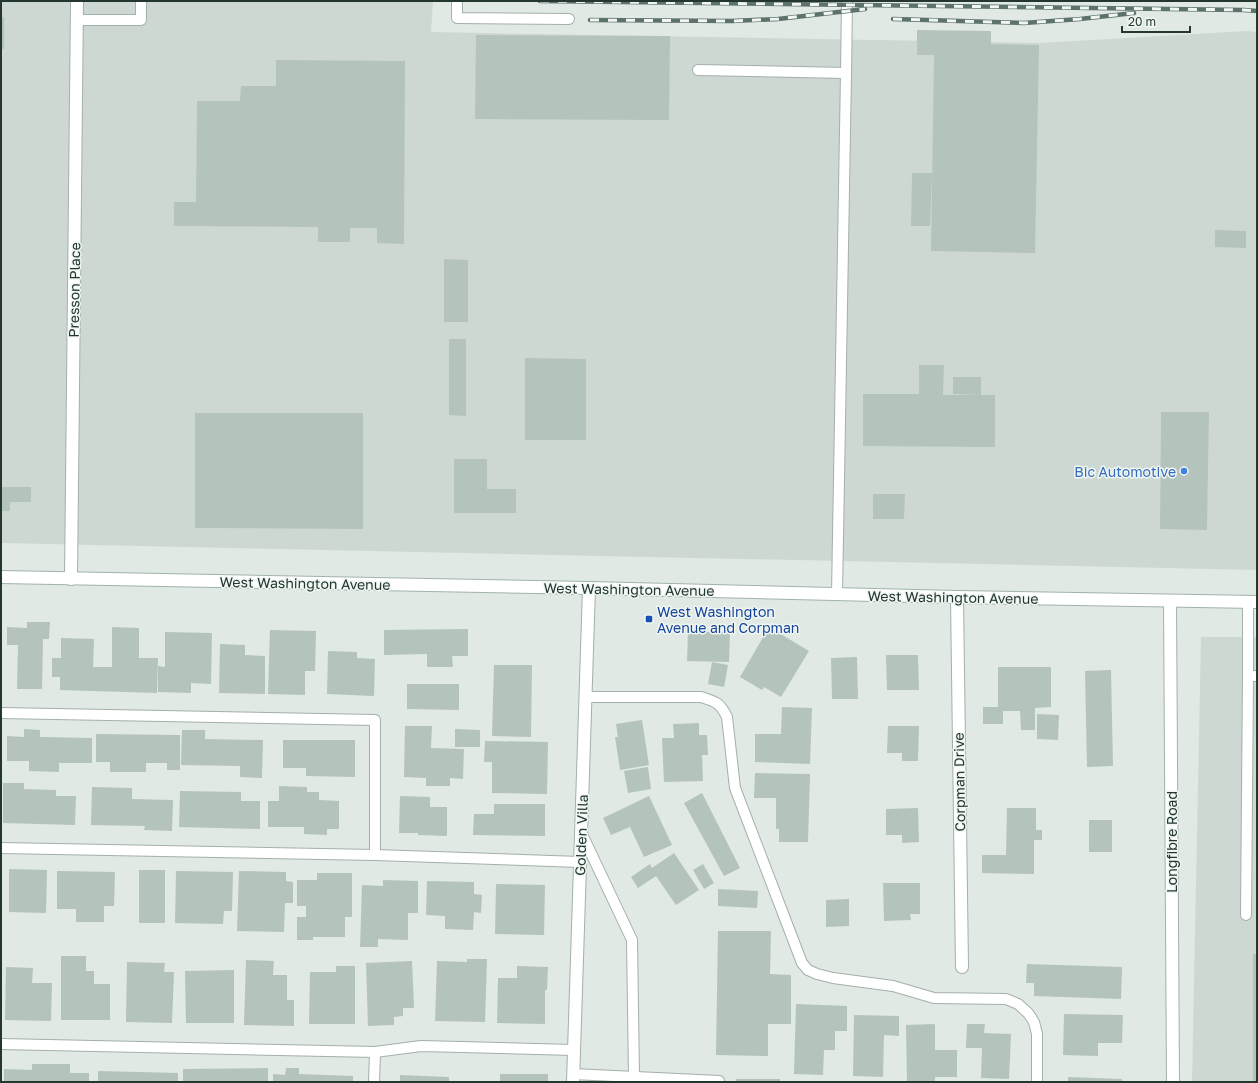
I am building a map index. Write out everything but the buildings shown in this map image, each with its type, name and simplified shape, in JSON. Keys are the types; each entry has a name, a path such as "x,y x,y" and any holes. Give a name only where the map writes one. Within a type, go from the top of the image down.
{"street":[{"name":"Presson Place","path":"71,579 77,1"},
{"name":"West Washington Avenue","path":"1,577 1252,602"},
{"name":"Golden Villa","path":"573,1078 590,588"},
{"name":"Corpman Drive","path":"957,597 962,967"},
{"name":"Longfibre Road","path":"1170,601 1172,1082"}],"lane":[{"path":"77,20 141,20 141,1"},
{"path":"457,1 457,18 570,19"},
{"path":"837,594 847,1"},
{"path":"698,70 846,73"},
{"path":"1246,915 1252,676 1252,602"},
{"path":"586,697 701,697 716,702 722,707 727,717 735,788 802,963 808,970 817,974 833,978 893,986 934,998 1006,999 1018,1004 1028,1013 1034,1022 1038,1034 1037,1082"},
{"path":"1,713 375,720 376,855"},
{"path":"581,832 632,940 634,1077"},
{"path":"1,848 376,855 580,862"},
{"path":"1,1044 375,1052 421,1046 574,1050"},
{"path":"374,1082 375,1052"},
{"path":"573,1078 634,1077 719,1081"}],"shaded area":[{"path":"1,1 433,1 431,32 1040,43 1247,31 1257,32 1257,570 1,543"},
{"path":"1201,637 1257,637 1257,1082 1192,1082"}],"railway":[{"path":"540,1 1257,11"},
{"path":"590,20 732,21 778,19 865,9"},
{"path":"893,19 1024,23 1134,13"}],"place":[{"name":"Bic Automotive","path":"1184,471"},
{"name":"West Washington Avenue and Corpman","path":"649,619"}]}
